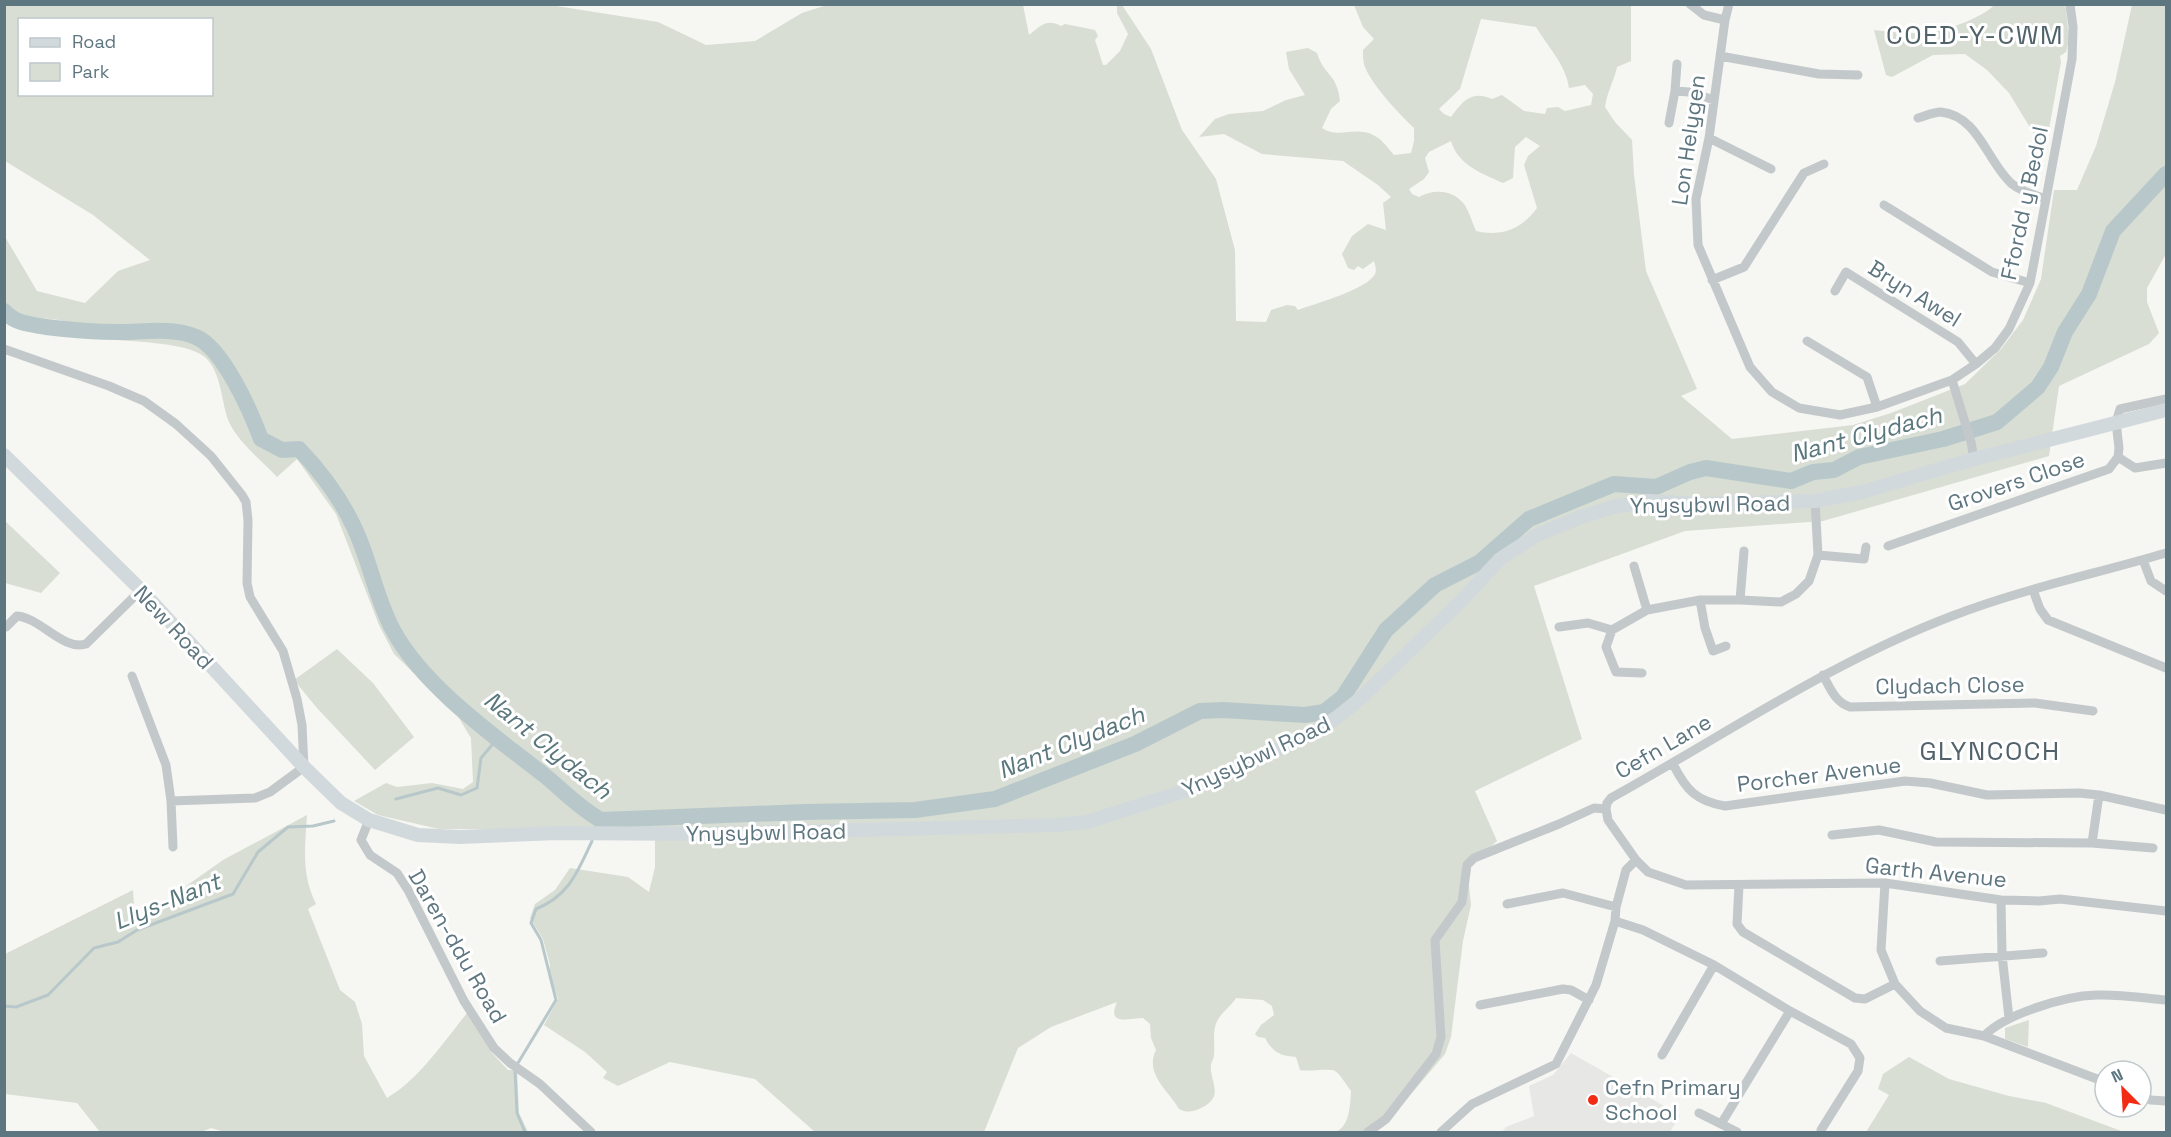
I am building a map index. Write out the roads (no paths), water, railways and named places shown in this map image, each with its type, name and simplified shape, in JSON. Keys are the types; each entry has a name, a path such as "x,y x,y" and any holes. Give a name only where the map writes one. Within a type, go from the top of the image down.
{"main road":[{"name":"Ynysybwl Road","path":"341,803 369,820 418,835 460,837 557,833 702,834 1057,825 1087,822 1200,786 1309,735 1360,699 1453,609 1500,559 1537,535 1581,517 1613,507 1649,501 1698,504 1815,501 1862,492 1974,459 2166,410"},
{"name":"New Road","path":"4,455 141,590 304,767 341,803"}],"street":[{"path":"1690,4 1704,15 1725,20"},
{"name":"Lon Helygen","path":"1729,4 1709,138 1696,199 1698,245 1750,367 1772,392 1799,408 1840,415 1877,407"},
{"name":"Ffordd y Bedol","path":"1877,407 1952,380 1995,348 2009,329 2030,283 2046,199 2072,59 2073,27 2070,4"},
{"path":"1720,56 1819,74 1858,75"},
{"path":"1669,123 1677,64"},
{"path":"1675,91 1689,92 1714,100"},
{"path":"1918,118 1939,112 1959,117 1973,130 2010,183 2022,191 2046,199"},
{"path":"1709,138 1771,169"},
{"path":"1712,280 1744,267 1804,173 1824,164"},
{"path":"1884,205 1992,272 2030,283"},
{"name":"Bryn Awel","path":"1835,291 1846,272 1958,342 1976,364"},
{"path":"1807,341 1867,377 1877,407"},
{"path":"4,349 109,386 144,401 176,424 211,456 246,502 247,583 250,597 283,651 298,708 304,767 270,792 255,798 171,801"},
{"path":"1952,380 1974,459"},
{"path":"2116,422 2120,409 2166,399"},
{"name":"Grovers Close","path":"1888,546 2109,469 2118,457 2116,422"},
{"path":"2118,457 2135,468 2166,464"},
{"path":"1642,673 1616,672 1606,647 1612,630 1647,610 1700,600 1780,602 1796,594 1809,581 1818,555 1815,501"},
{"path":"1818,555 1864,560 1866,548"},
{"name":"Cefn Lane","path":"1368,1132 1386,1119 1436,1054 1441,1036 1435,940 1462,902 1467,865 1474,858 1594,808 1606,809 1606,804 1611,798 1823,675 1953,615 2166,553"},
{"path":"1740,600 1747,556"},
{"path":"2143,560 2151,581 2166,591"},
{"path":"1638,570 1647,610"},
{"path":"6,627 17,616 27,617 78,647 86,644 141,590"},
{"path":"2033,590 2040,609 2048,620 2166,668"},
{"path":"1700,600 1705,627 1713,651 1726,646"},
{"path":"1559,627 1588,623 1612,630"},
{"name":"Clydach Close","path":"1823,675 1836,699 1850,706 2035,703 2093,711"},
{"path":"132,676 166,765 171,801 173,847"},
{"name":"Porcher Avenue","path":"1672,764 1679,777 1695,796 1709,803 1725,806 1905,781 1930,783 1987,795 2079,793 2099,795 2166,810"},
{"path":"2091,843 2099,795"},
{"path":"1441,1132 1472,1104 1556,1064 1589,1000 1602,969 1626,870 1636,860 1608,820 1606,809"},
{"name":"Daren-ddu Road","path":"369,820 361,840 370,855 397,873 408,890 464,1001 494,1048 510,1063 540,1084 591,1132"},
{"path":"1832,835 1879,830 1936,842 2091,843 2153,848"},
{"name":"Garth Avenue","path":"1636,860 1648,872 1686,885 1886,883 2001,900 2060,899 2166,911"},
{"path":"1886,883 1881,950 1895,984 1914,1005 1937,1024 1946,1028 1984,1036 2093,1077"},
{"path":"1739,885 1737,924 1743,932 1855,998 1865,999 1895,984"},
{"path":"1507,904 1563,893 1616,907"},
{"path":"2001,900 2001,955 2009,1018"},
{"path":"1615,921 1643,930 1714,965 1790,1011 1851,1044 1860,1058 1858,1071 1821,1130"},
{"path":"1940,961 2043,953"},
{"path":"1662,1055 1714,965"},
{"path":"1480,1005 1563,989 1571,990 1589,1000"},
{"path":"1984,1036 1992,1028 2009,1018 2064,1000 2096,995 2166,1000 2166,1010"},
{"path":"1721,1124 1790,1011"},
{"path":"1699,1113 1737,1132"}],"waterway":[{"name":"Nant Clydach","path":"4,311 18,321 46,327 101,332 178,332 196,337 206,343 235,382 261,439 282,450 299,449 319,471 336,496 358,535 388,620 406,651 422,671 482,727 601,820 915,810 995,799 1135,744 1200,711 1223,710 1305,715 1324,712 1343,697 1386,630 1435,585 1480,562 1529,519 1614,484 1656,487 1690,472 1706,468 1791,481 1813,472 1834,470 1859,457 1943,439 1997,422 2038,387 2051,367 2065,332 2089,294 2113,231 2166,174"},
{"name":"Llys-Nant","path":"396,799 438,788 461,795 477,788 481,758 497,739"},
{"path":"596,827 601,820"},
{"name":"Llys-Nant","path":"4,1006 16,1007 48,995 94,948 118,942 137,930 233,894 258,852 288,827 313,826 334,821"},
{"path":"518,1063 556,1000 541,940 531,923 536,909 547,904 565,890 592,841"},
{"path":"515,1070 517,1113 525,1132"}],"place":[{"name":"Cefn Primary School","path":"1593,1100"}],"district":[{"name":"COED-Y-CWM","path":"1975,35"},
{"name":"GLYNCOCH","path":"1990,751"}]}
